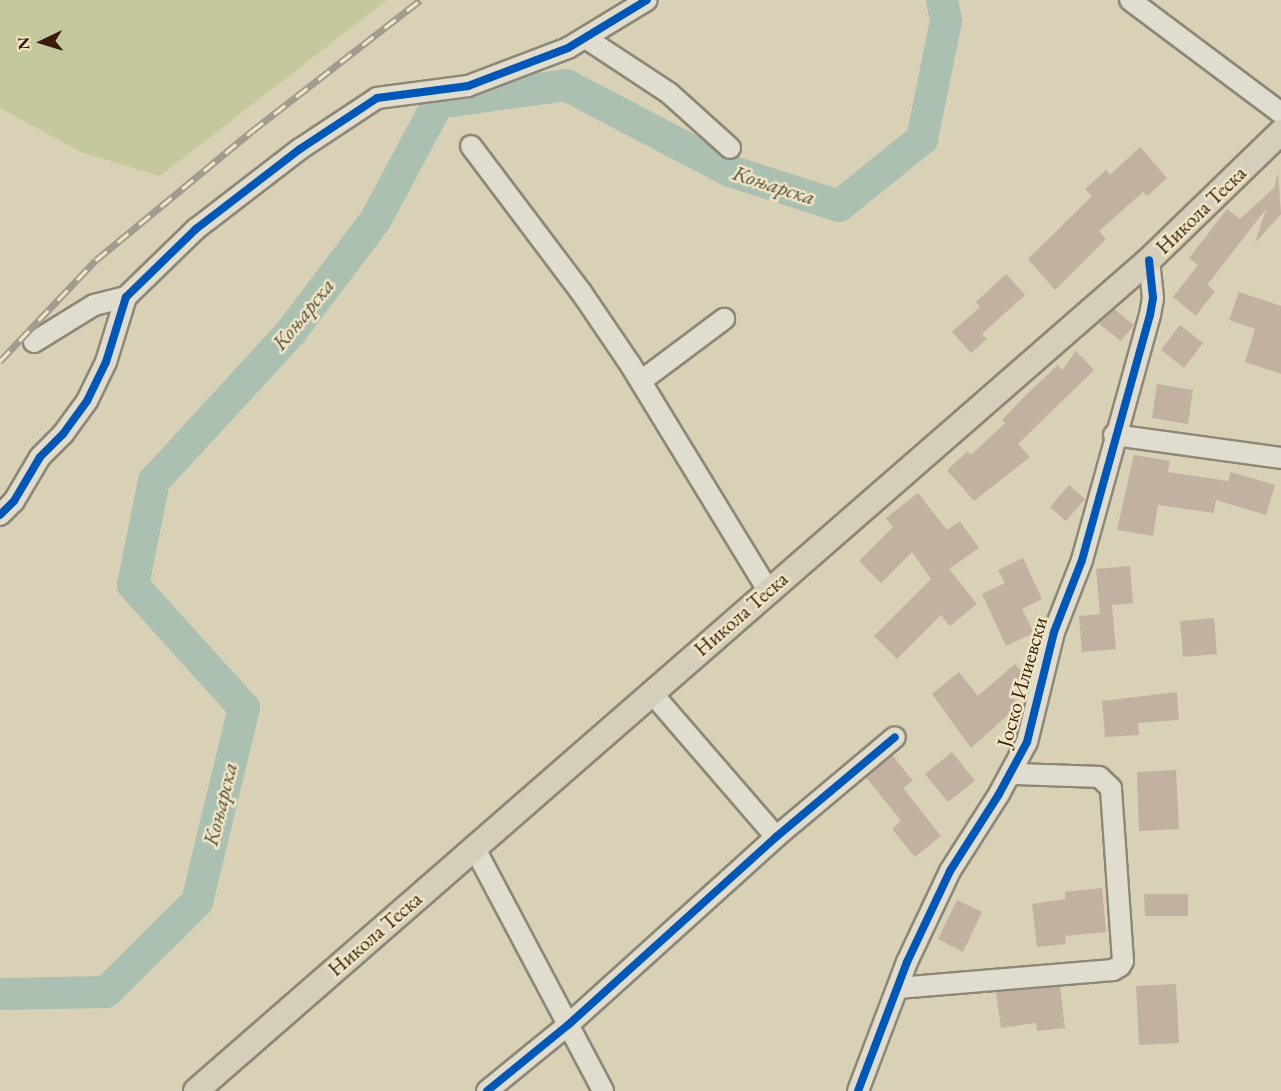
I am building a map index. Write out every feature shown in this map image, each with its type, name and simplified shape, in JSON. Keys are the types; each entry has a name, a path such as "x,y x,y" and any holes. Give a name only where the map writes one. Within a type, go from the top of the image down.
{"main road":[{"name":"Никола Теска","path":"196,1091 1149,260 1281,132"}],"street":[{"path":"0,515 14,501 40,456 63,434 87,401 106,362 126,297 196,229 300,149 377,98 468,86 587,39 647,0"},
{"path":"1130,0 1281,113"},
{"path":"587,39 669,93 730,148"},
{"path":"471,146 582,292 641,381 768,590"},
{"name":"Јоско Илиевски","path":"858,1091 898,988 950,871 1011,774 1027,742 1054,632 1082,560 1102,493 1114,435 1153,298 1149,260"},
{"path":"34,342 94,305 126,297"},
{"path":"641,381 724,319"},
{"path":"1114,435 1281,458"},
{"path":"651,692 776,837"},
{"path":"487,1091 568,1025 776,837 895,737"},
{"path":"898,988 1113,970 1123,961 1111,788 1099,777 1011,774"},
{"path":"474,848 603,1091"}],"green space":[{"path":"0,0 387,0 160,176 81,152 0,108"}],"building":[{"path":"1140,147 1167,178 1147,196 1143,192 1099,231 1106,239 1055,290 1028,259 1092,196 1085,189 1106,170 1110,175"},
{"path":"1278,173 1281,214 1255,243 1266,209 1207,285 1215,291 1196,316 1173,297 1198,265 1189,258 1227,209 1240,219 1274,188"},
{"path":"1006,274 1025,295 982,334 987,339 971,353 952,332 980,307 976,302"},
{"path":"1239,292 1281,306 1281,374 1245,362 1255,329 1229,320"},
{"path":"1114,309 1134,325 1121,341 1099,324"},
{"path":"1180,325 1203,343 1184,368 1161,350"},
{"path":"1076,351 1094,370 1018,444 1030,457 974,501 947,470 967,452 971,455 1005,423 1002,420 1028,393 1058,365 1062,370"},
{"path":"1157,384 1193,390 1188,424 1152,418"},
{"path":"1134,455 1170,461 1168,472 1228,481 1231,472 1275,485 1266,515 1216,500 1214,513 1158,505 1153,536 1117,530"},
{"path":"1069,485 1085,499 1066,521 1050,507"},
{"path":"918,493 947,530 960,521 979,548 949,569 977,604 950,626 941,615 897,659 874,636 931,579 912,552 881,583 859,561 893,527 886,518"},
{"path":"1023,558 1042,599 1022,609 1034,633 1006,646 982,594 1005,583 998,570"},
{"path":"1130,566 1133,603 1112,605 1116,649 1082,652 1079,616 1100,614 1096,569"},
{"path":"1214,618 1217,654 1183,657 1180,621"},
{"path":"1015,664 1030,681 1013,698 1022,709 1011,719 1008,715 971,748 932,694 959,672 978,696"},
{"path":"1177,692 1179,720 1138,723 1139,735 1105,737 1102,701"},
{"path":"952,752 975,781 948,802 925,774"},
{"path":"892,755 913,781 903,788 941,836 915,857 892,829 901,821 866,777"},
{"path":"1176,770 1179,829 1139,831 1137,772"},
{"path":"1102,888 1106,932 1065,936 1066,944 1037,947 1032,904 1065,899 1065,892"},
{"path":"1144,894 1188,894 1188,916 1145,916"},
{"path":"957,900 982,912 963,952 938,939"},
{"path":"1176,984 1179,1043 1139,1045 1136,986"},
{"path":"1060,986 1065,1028 1037,1031 1036,1023 1001,1028 996,992"}],"waterway":[{"name":"Коњарска","path":"0,994 106,992 197,902 244,708 133,585 154,481 291,332 376,219 438,103 566,85 730,171 839,206 922,139 946,21 942,0"}],"railway":[{"path":"0,361 96,260 252,131 420,0"}],"cycle path":[{"path":"0,515 14,501 40,457 63,434 87,401 106,362 126,297 196,229 300,149 377,98 468,86 568,48 647,0"},
{"path":"858,1091 907,962 950,871 999,794 1027,742 1054,632 1082,560 1150,315 1153,298 1149,260"},
{"path":"487,1091 568,1025 776,837 895,737"}]}
